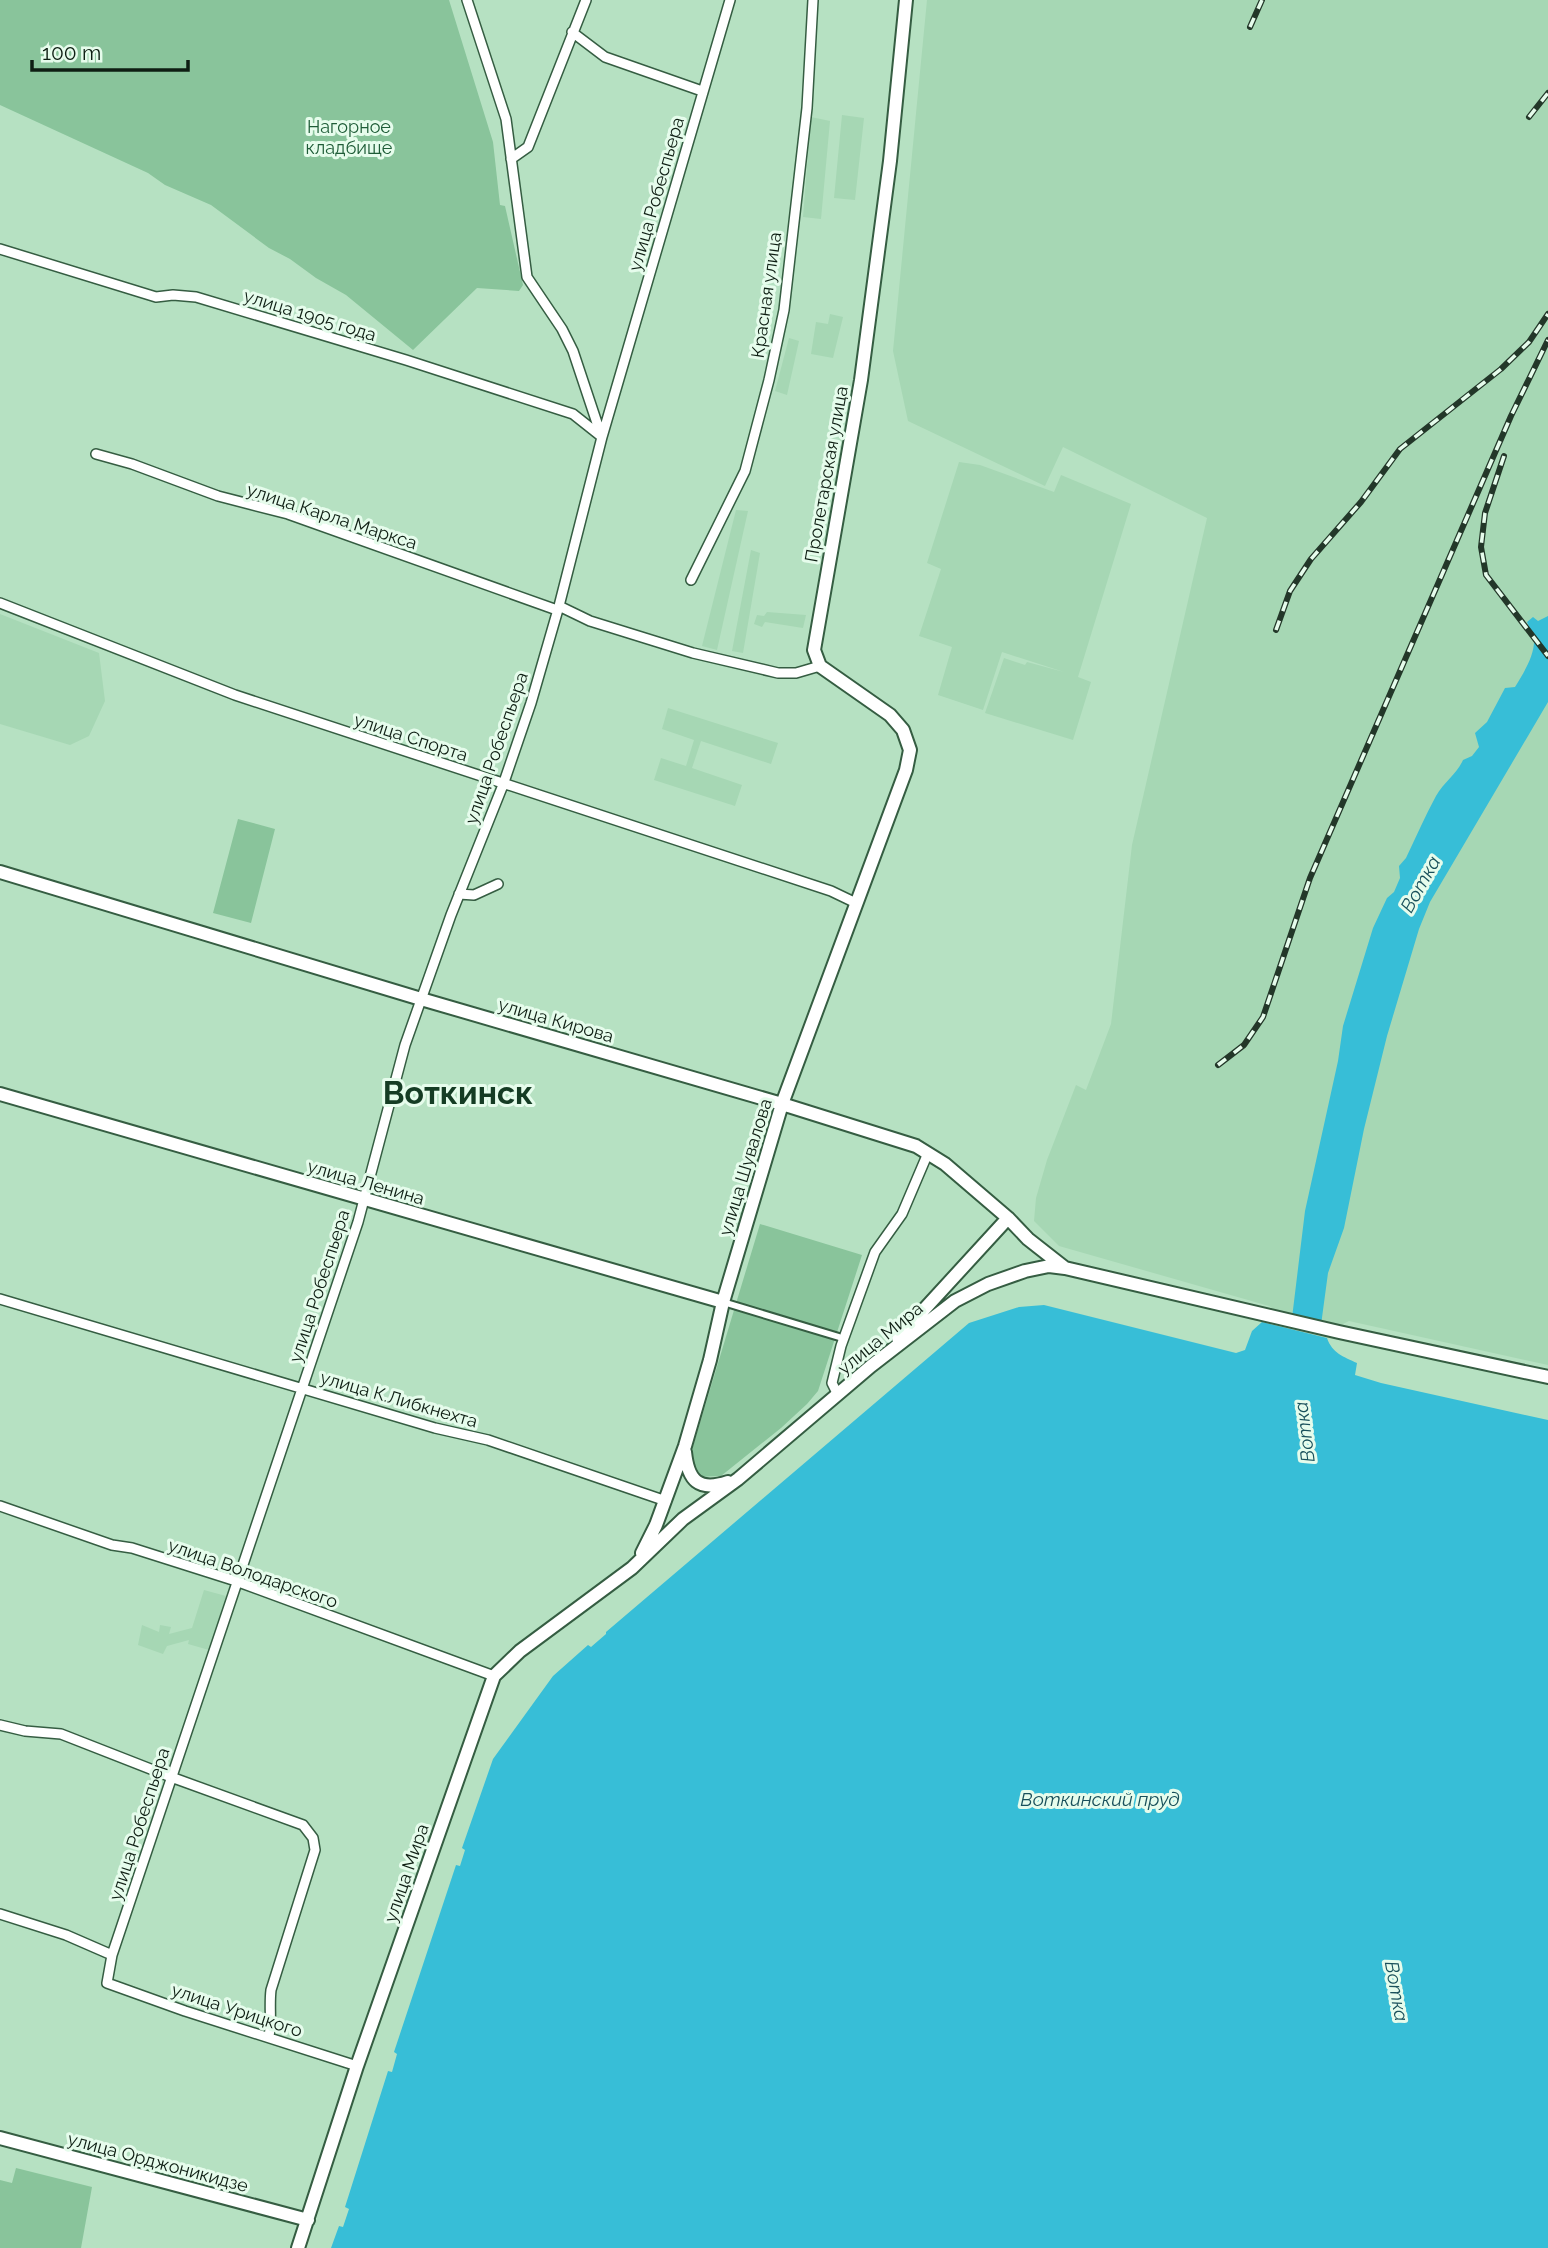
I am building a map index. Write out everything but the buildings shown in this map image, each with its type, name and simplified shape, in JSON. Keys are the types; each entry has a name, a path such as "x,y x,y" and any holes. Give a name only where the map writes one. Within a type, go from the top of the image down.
{"main road":[{"name":"Пролетарская улица","path":"820,666 814,645 861,380 890,161 906,0"},
{"path":"820,666 890,715 903,730 910,750 906,770 856,903"},
{"name":"улица Кирова","path":"0,872 895,1139 928,1153 945,1164 1009,1218 1028,1239 1065,1268"},
{"name":"улица Шувалова","path":"685,1446 710,1360 723,1302 782,1104 856,903"},
{"name":"улица Ленина","path":"0,1094 723,1302"},
{"path":"871,1366 1009,1218"},
{"name":"улица Мира","path":"298,2248 357,2066 494,1676 520,1651 632,1568 683,1519 738,1479 937,1314 971,1292 1025,1271 1049,1266 1065,1268"},
{"path":"1065,1268 1339,1332 1548,1377"},
{"path":"685,1446 687,1469 698,1484 719,1485 738,1479"},
{"name":"улица Мира","path":"632,1568 646,1547 666,1501 685,1446"},
{"name":"улица Орджоникидзе","path":"0,2138 308,2220"}],"street":[{"path":"467,0 506,119 527,277 562,329 573,351 602,437"},
{"path":"511,159 528,147 586,0"},
{"name":"улица Робеспьера","path":"107,1983 112,1955 364,1199 405,1045 459,894 503,785 531,702 602,437 730,0"},
{"name":"Красная улица","path":"691,580 745,471 772,368 783,310 807,108 814,0"},
{"path":"572,32 605,57 702,91"},
{"name":"улица 1905 года","path":"0,249 156,298 173,295 196,297 406,360 573,414 602,437"},
{"name":"улица Карла Маркса","path":"96,454 132,464 218,496 288,514 590,621 693,653 778,673 796,673 820,666"},
{"name":"улица Спорта","path":"0,603 235,695 831,891 856,903"},
{"path":"459,894 474,895 498,884"},
{"path":"838,1395 832,1383 841,1346 875,1252 902,1214 928,1153"},
{"name":"улица К.Либкнехта","path":"0,1299 435,1428 488,1440 666,1501"},
{"path":"723,1302 839,1337"},
{"name":"улица Володарского","path":"0,1506 112,1545 132,1548 236,1581 494,1676"},
{"path":"0,1725 25,1731 61,1734 303,1825 313,1838 315,1850 271,1990 269,2036"},
{"path":"0,1914 66,1935 112,1955"},
{"name":"улица Урицкого","path":"107,1983 184,2011 357,2066"}],"shaded area":[{"path":"927,0 1548,0 1548,1365 1349,1321 1335,1328 1286,1317 1269,1306 1059,1246 1034,1221 1036,1198 1047,1160 1076,1085 1086,1090 1111,1024 1132,845 1207,518 1063,447 1045,486 908,421 893,351"},
{"path":"842,115 864,118 855,200 834,198"},
{"path":"811,117 830,121 821,219 803,217"},
{"path":"830,314 843,317 833,358 811,354 816,322 828,324"},
{"path":"789,338 799,341 787,395 775,391"},
{"path":"959,462 980,465 1054,492 1061,475 1131,504 1078,677 1091,682 1073,740 985,713 1004,658 1064,672 1002,652 983,710 938,695 952,647 919,636 941,569 927,563"},
{"path":"736,510 748,511 717,650 702,646"},
{"path":"751,550 760,553 743,653 732,651"},
{"path":"767,612 806,615 803,628 765,622 762,627 754,624 757,615 764,616"},
{"path":"0,614 99,653 105,701 89,736 70,745 0,724"},
{"path":"668,708 778,743 771,764 701,741 692,768 742,785 735,806 654,780 661,758 686,766 694,740 662,729"},
{"path":"204,1590 226,1596 209,1650 188,1644 189,1640 167,1646 163,1654 138,1645 142,1625 159,1632 160,1625 171,1627 169,1634 192,1628"}],"green space":[{"name":"Нагорное кладбище","path":"0,0 449,0 493,142 500,205 505,206 523,285 519,291 477,288 413,350 346,295 269,248 211,205 0,105"},
{"path":"238,819 275,829 251,923 213,913"},
{"path":"760,1224 862,1255 818,1391 781,1428 721,1476 696,1477 690,1456"},
{"path":"16,2168 92,2187 81,2248 0,2248 0,2180 12,2183"}],"water":[{"name":"Вотка","path":"1548,616 1548,702 1430,902 1419,929 1387,1036 1364,1129 1344,1228 1328,1273 1321,1325 1292,1318 1305,1211 1338,1061 1343,1026 1373,928 1387,898 1394,892 1400,878 1399,866 1406,858 1436,796 1463,760 1472,756 1479,747 1475,733 1487,722 1505,688 1515,687 1525,670 1534,645 1527,622 1533,617 1538,621"},
{"name":"Воткинский пруд","path":"1044,1305 1236,1353 1245,1350 1252,1331 1262,1322 1327,1338 1335,1351 1357,1363 1355,1375 1548,1420 1548,2248 331,2248 349,2209 345,2207 388,2071 392,2072 397,2054 394,2052 456,1865 460,1866 465,1850 462,1848 493,1759 553,1676 588,1645 591,1647 969,1323 1019,1307"}],"railway":[{"path":"1250,27 1262,0"},
{"path":"1529,117 1548,93"},
{"path":"1276,630 1290,591 1311,559 1361,502 1400,449 1501,369 1529,342 1548,314"},
{"path":"1218,1065 1244,1045 1263,1017 1310,878 1511,416 1548,340"},
{"path":"1504,456 1485,513 1481,547 1486,575 1548,656"}],"district":[{"name":"Воткинск","path":"458,1092"}]}
